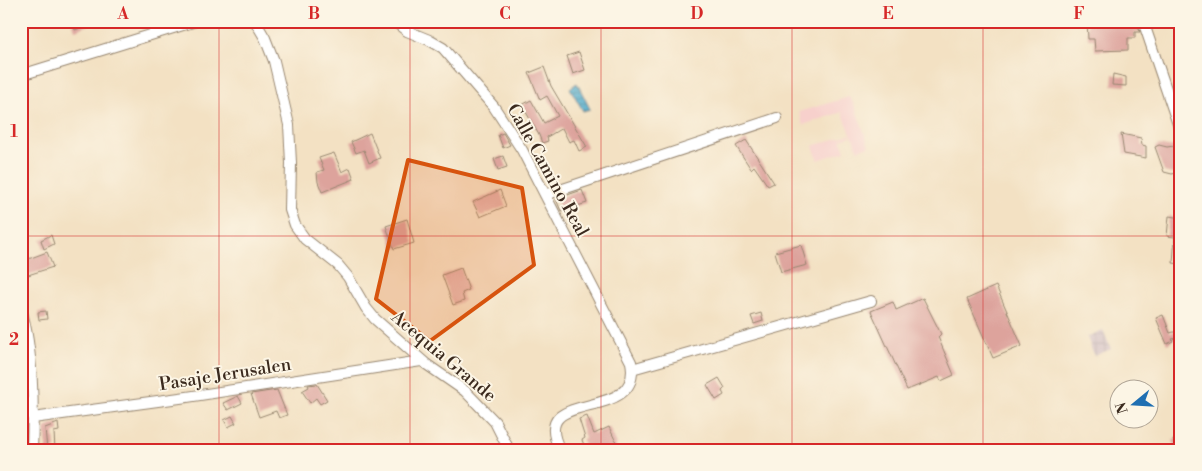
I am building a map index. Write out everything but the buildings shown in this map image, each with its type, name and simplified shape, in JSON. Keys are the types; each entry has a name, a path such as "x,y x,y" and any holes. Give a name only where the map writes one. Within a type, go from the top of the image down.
{"street":[{"path":"21,75 196,21"},
{"name":"Acequia Grande","path":"255,21 265,38 274,61 290,126 290,210 295,225 305,239 338,265 375,319 421,361 465,391 495,422 509,450"},
{"name":"Calle Camino Real","path":"394,21 407,31 429,40 442,48 494,106 522,150 631,362 632,369"},
{"path":"1143,21 1181,133"},
{"path":"545,195 777,118"},
{"path":"560,450 553,432 553,423 558,417 573,410 611,400 628,386 632,377 632,369 871,301"},
{"path":"21,308 28,346 33,418 32,450"},
{"name":"Pasaje Jerusalen","path":"33,418 187,397 421,361"}],"highlighted area":[{"path":"408,160 522,188 534,265 430,341 376,299"}],"shaded area":[{"path":"849,97 854,104 869,146 858,150 842,112 803,125 799,112"},
{"path":"850,134 851,136 841,139 845,151 818,160 813,146"},
{"path":"1103,330 1111,349 1094,356 1087,337"}],"water":[{"path":"577,83 590,109 583,111 570,88"}]}
